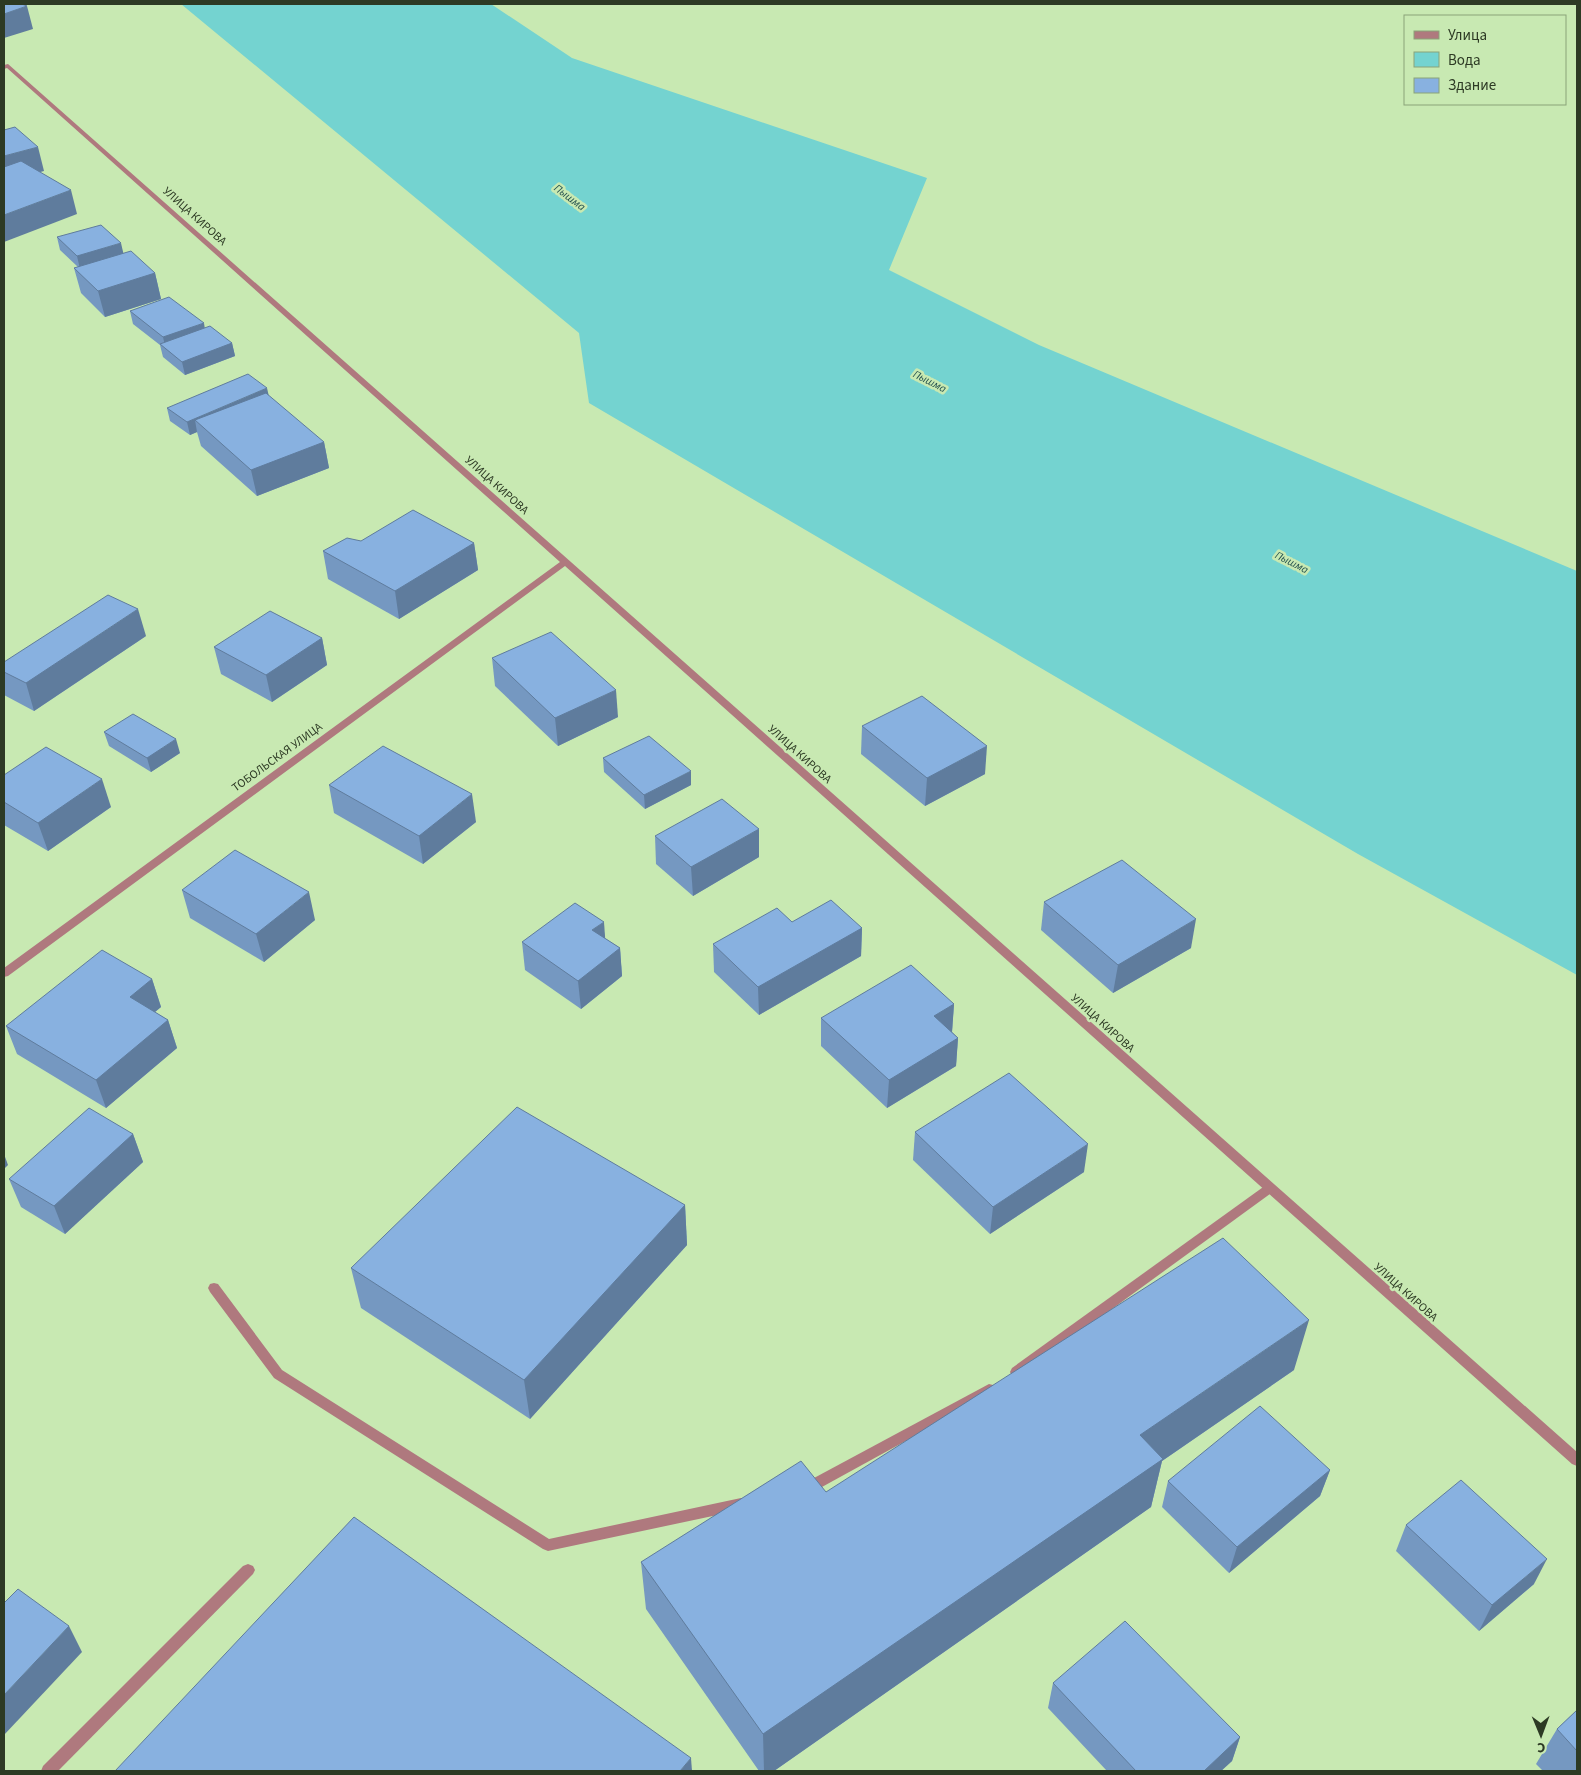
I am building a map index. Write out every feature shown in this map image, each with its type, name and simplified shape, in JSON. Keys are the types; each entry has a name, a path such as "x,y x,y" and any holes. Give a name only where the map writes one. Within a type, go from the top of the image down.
{"street":[{"name":"УЛИЦА КИРОВА","path":"6,66 1577,1460"},
{"name":"ТОБОЛЬСКАЯ УЛИЦА","path":"4,973 565,562"},
{"path":"793,1493 802,1491 1004,1380 1270,1188"},
{"path":"214,1288 278,1374 548,1544 755,1501"},
{"path":"48,1771 248,1570"}],"water":[{"name":"Пышма","path":"181,4 491,4 572,58 927,178 889,270 1039,345 1577,571 1577,975 1358,854 589,403 579,333"}],"building":[{"path":"4,4 22,4 27,6 4,14"},
{"path":"15,127 38,147 4,156 4,130"},
{"path":"21,161 71,190 4,215 4,167"},
{"path":"101,225 121,243 77,256 57,237"},
{"path":"131,251 155,273 98,291 74,268"},
{"path":"169,297 204,323 163,337 130,311"},
{"path":"210,326 232,343 182,362 160,344"},
{"path":"248,374 267,388 187,422 167,408"},
{"path":"266,393 324,442 251,470 195,420"},
{"path":"413,510 474,543 395,591 323,551 347,538 361,541"},
{"path":"108,595 138,609 26,683 4,672 4,662"},
{"path":"270,611 322,638 266,675 214,647"},
{"path":"551,632 616,690 555,718 492,658"},
{"path":"922,696 987,746 927,778 862,726"},
{"path":"133,714 176,739 147,758 104,732"},
{"path":"649,736 691,771 644,795 603,758"},
{"path":"383,746 472,794 419,836 329,785"},
{"path":"46,747 102,779 38,823 4,802 4,775"},
{"path":"722,799 759,829 691,867 655,836"},
{"path":"235,850 309,892 256,934 182,890"},
{"path":"1122,860 1196,919 1118,965 1044,902"},
{"path":"831,900 862,928 758,987 713,944 777,908 792,922"},
{"path":"575,903 604,922 592,930 620,948 578,981 522,942"},
{"path":"102,950 152,979 130,997 168,1020 96,1080 6,1026"},
{"path":"911,965 954,1004 934,1016 958,1038 889,1080 821,1018"},
{"path":"1009,1073 1088,1144 993,1207 915,1132"},
{"path":"517,1107 685,1205 524,1380 351,1268"},
{"path":"89,1108 133,1134 54,1206 9,1179"},
{"path":"1223,1238 1309,1320 1140,1435 1163,1459 763,1734 641,1562 801,1461 826,1492"},
{"path":"1260,1406 1330,1470 1237,1547 1168,1481"},
{"path":"1461,1480 1547,1559 1492,1605 1406,1525"},
{"path":"354,1517 691,1758 680,1771 115,1771"},
{"path":"18,1589 69,1626 4,1695 4,1603"},
{"path":"1125,1621 1240,1737 1204,1771 1136,1771 1053,1683"},
{"path":"1577,1710 1577,1751 1557,1729"}]}
